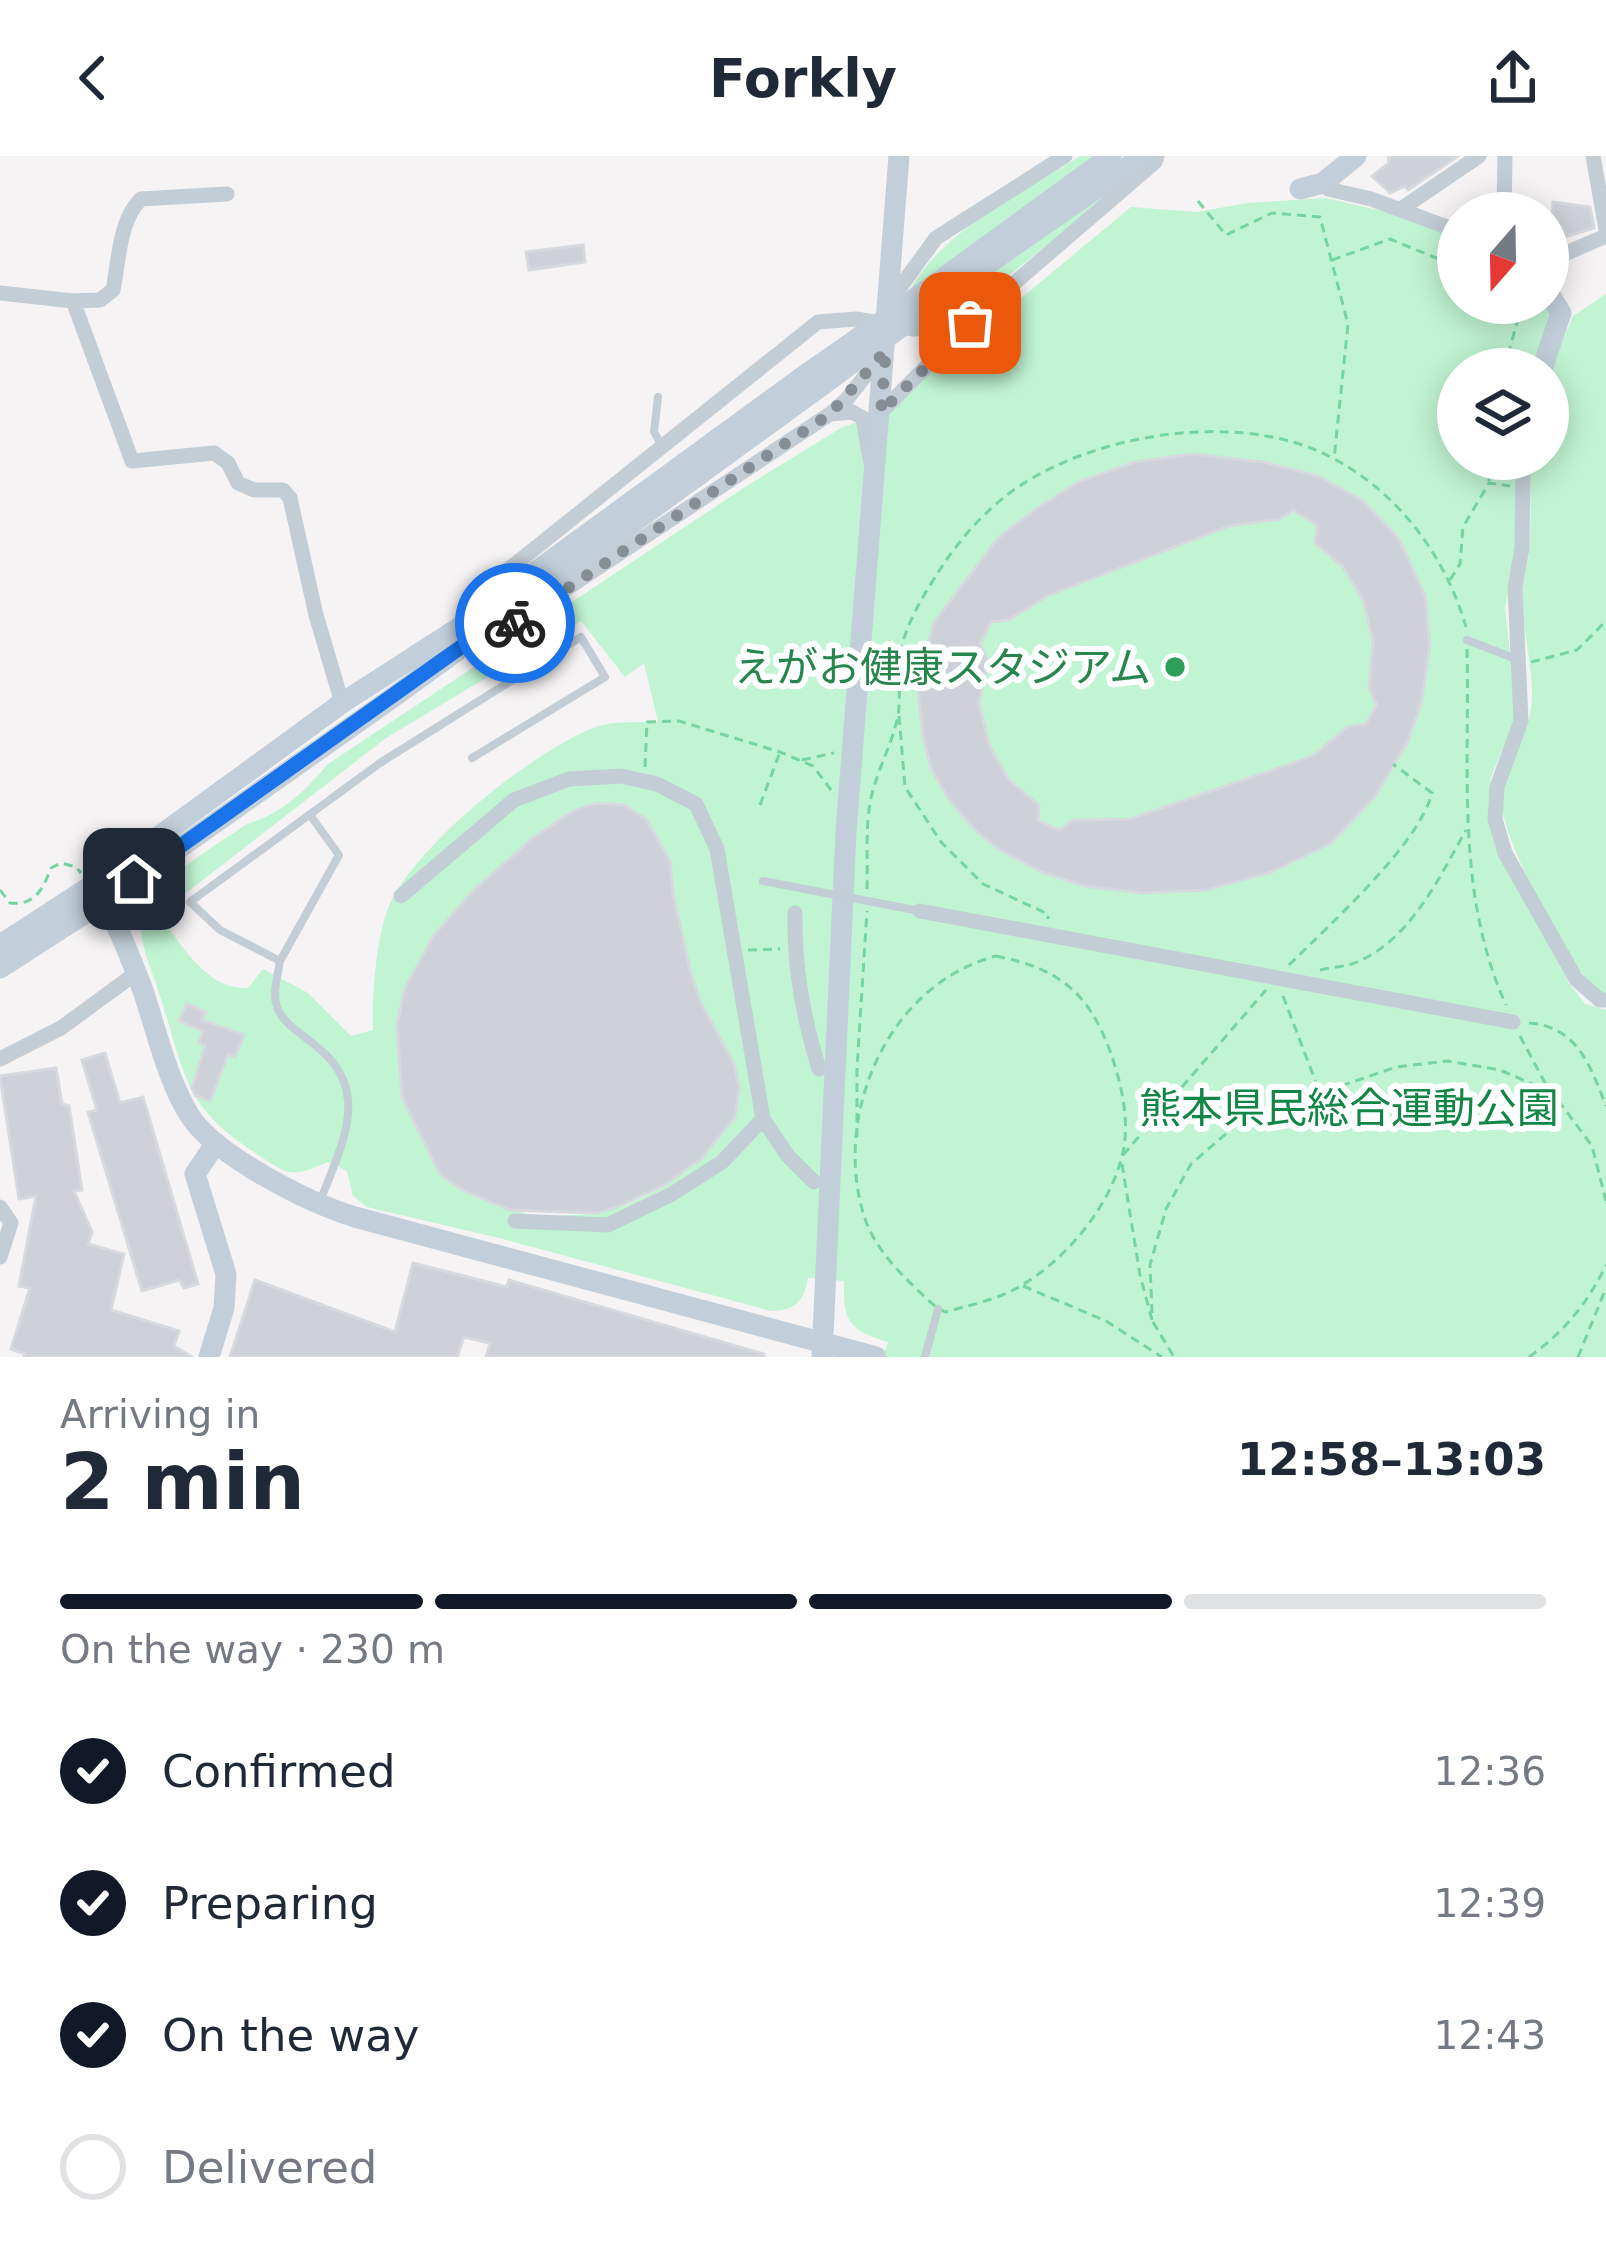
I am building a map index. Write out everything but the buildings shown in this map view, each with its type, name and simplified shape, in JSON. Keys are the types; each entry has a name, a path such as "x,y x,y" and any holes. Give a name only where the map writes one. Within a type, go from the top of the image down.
{"street":[{"path":"823,1349 845,831 899,156"},
{"path":"888,313 936,238 1065,156"},
{"path":"0,945 97,894 462,636 945,285 1111,156"},
{"path":"945,285 1143,156"},
{"path":"881,412 996,298 1118,196 1157,156"},
{"path":"1300,189 1323,183 1356,156"},
{"path":"1401,209 1479,156"},
{"path":"1504,192 1505,156"},
{"path":"1569,251 1606,233 1593,156"},
{"path":"1323,183 1328,189 1437,223"},
{"path":"0,293 100,300 113,290 124,231 135,204 141,199 227,194"},
{"path":"462,636 494,581 818,322 888,313 914,328 941,327 996,298"},
{"path":"73,301 132,461 214,453 228,463 238,483 254,490 283,490 290,497 316,615 343,703"},
{"path":"0,968 343,703 462,636 504,630 830,414 886,350"},
{"path":"830,414 852,412 862,418 875,485"},
{"path":"1524,480 1516,588 1524,662 1521,722 1497,787 1498,837 1576,979 1606,1000"},
{"path":"401,896 514,800 569,778 621,776 657,784 696,804 717,849 763,1119 788,1156 814,1182"},
{"path":"97,894 136,973 191,1117 216,1144 319,1206 823,1349 867,1354"},
{"path":"920,910 1513,1022"},
{"path":"795,913 794,949 804,1019 819,1069"},
{"path":"0,1059 61,1028 136,973"},
{"path":"514,1221 608,1225 722,1162 763,1119"},
{"path":"209,1357 224,1308 226,1274 195,1174 216,1144"},
{"path":"0,1207 11,1223 0,1257"}],"lane":[{"path":"658,397 654,432 664,448"},
{"path":"280,961 220,931 190,902 414,740 581,637 605,676 472,758"},
{"path":"1467,640 1524,662"},
{"path":"310,815 339,855 280,961 275,1000 278,1012 320,1047 339,1071 348,1097 348,1117 319,1206"},
{"path":"764,881 920,910"},
{"path":"925,1357 938,1309"}],"path":[{"path":"1198,201 1226,236 1272,213 1320,217 1348,324 1334,461"},
{"path":"1332,260 1390,239 1437,258"},
{"path":"1046,934 1048,914 983,884 940,842 905,787 899,715 901,650 916,613 960,542 1013,490 1095,452 1154,436 1259,434 1318,452 1382,491 1427,540 1450,581 1467,640 1468,827 1478,932 1513,1022"},
{"path":"1450,581 1460,564 1463,527 1489,483 1524,488"},
{"path":"1524,662 1577,650 1606,621"},
{"path":"857,1137 874,1063 897,1024 920,996 946,977 996,956 1055,974 1088,1008 1117,1072 1125,1116 1121,1158 1112,1186 1085,1228 1052,1263 1021,1285 946,1312 883,1254 865,1216 857,1172 857,1137 857,1068 870,800 899,715"},
{"path":"645,769 647,722 679,721 813,766 832,792"},
{"path":"800,761 840,751"},
{"path":"760,805 780,752"},
{"path":"1174,1357 1152,1320 1139,1275 1121,1158 1276,977 1383,868 1427,812 1432,793 1393,764"},
{"path":"1316,970 1357,963 1392,940 1427,898 1468,827"},
{"path":"0,890 10,903 32,900 43,890 51,868 61,863 76,867 97,894"},
{"path":"734,951 794,949"},
{"path":"1276,977 1320,1093"},
{"path":"1606,1106 1583,1051 1552,1028 1533,1022 1516,1028 1552,1093 1592,1146 1606,1201"},
{"path":"1152,1320 1150,1265 1166,1209 1191,1164 1242,1120 1396,1067 1448,1061 1500,1070 1552,1093"},
{"path":"1529,1357 1568,1325 1594,1291 1606,1265"},
{"path":"1021,1285 1106,1321 1162,1357"},
{"path":"1578,1357 1606,1288"}],"green space":[{"path":"1080,156 1098,156 910,290 964,230"},
{"path":"1140,166 958,315 921,325"},
{"name":"熊本県民総合運動公園","path":"1326,198 1399,215 1437,230 1437,324 1547,324 1540,348 1437,348 1437,480 1516,480 1518,548 1505,608 1517,714 1491,777 1489,818 1499,854 1569,983 1585,1004 1606,1010 1606,1357 883,1357 888,1342 857,1328 847,1315 844,1281 808,1278 797,1303 771,1311 367,1207 353,1196 347,1171 328,1162 304,1171 282,1170 213,1120 190,1086 142,938 145,902 161,884 247,824 282,808 328,764 748,485 841,428 884,412 1131,207 1197,212","holes":["581,621 625,677 644,663 658,722 593,728 539,757 452,827 406,878 382,929 373,1030 351,1036 308,993 263,969 248,988 220,982 186,951 159,914 386,738","646,819 670,861 690,970 700,1001 734,1064 739,1087 734,1117 701,1159 664,1186 624,1206 593,1214 536,1217 480,1199 440,1174 402,1097 397,1024 405,988"]},
{"path":"1606,294 1606,995 1578,967 1543,909 1514,847 1502,805 1532,699 1523,602 1530,540 1529,480 1569,480 1569,348 1560,348 1573,316"}],"way so far":[{"path":"515,623 830,414 886,350 881,412 970,323"}],"place":[{"name":"えがお健康スタジアム","path":"1175,667"}],"route":[{"path":"134,879 468,642 515,623"}]}
